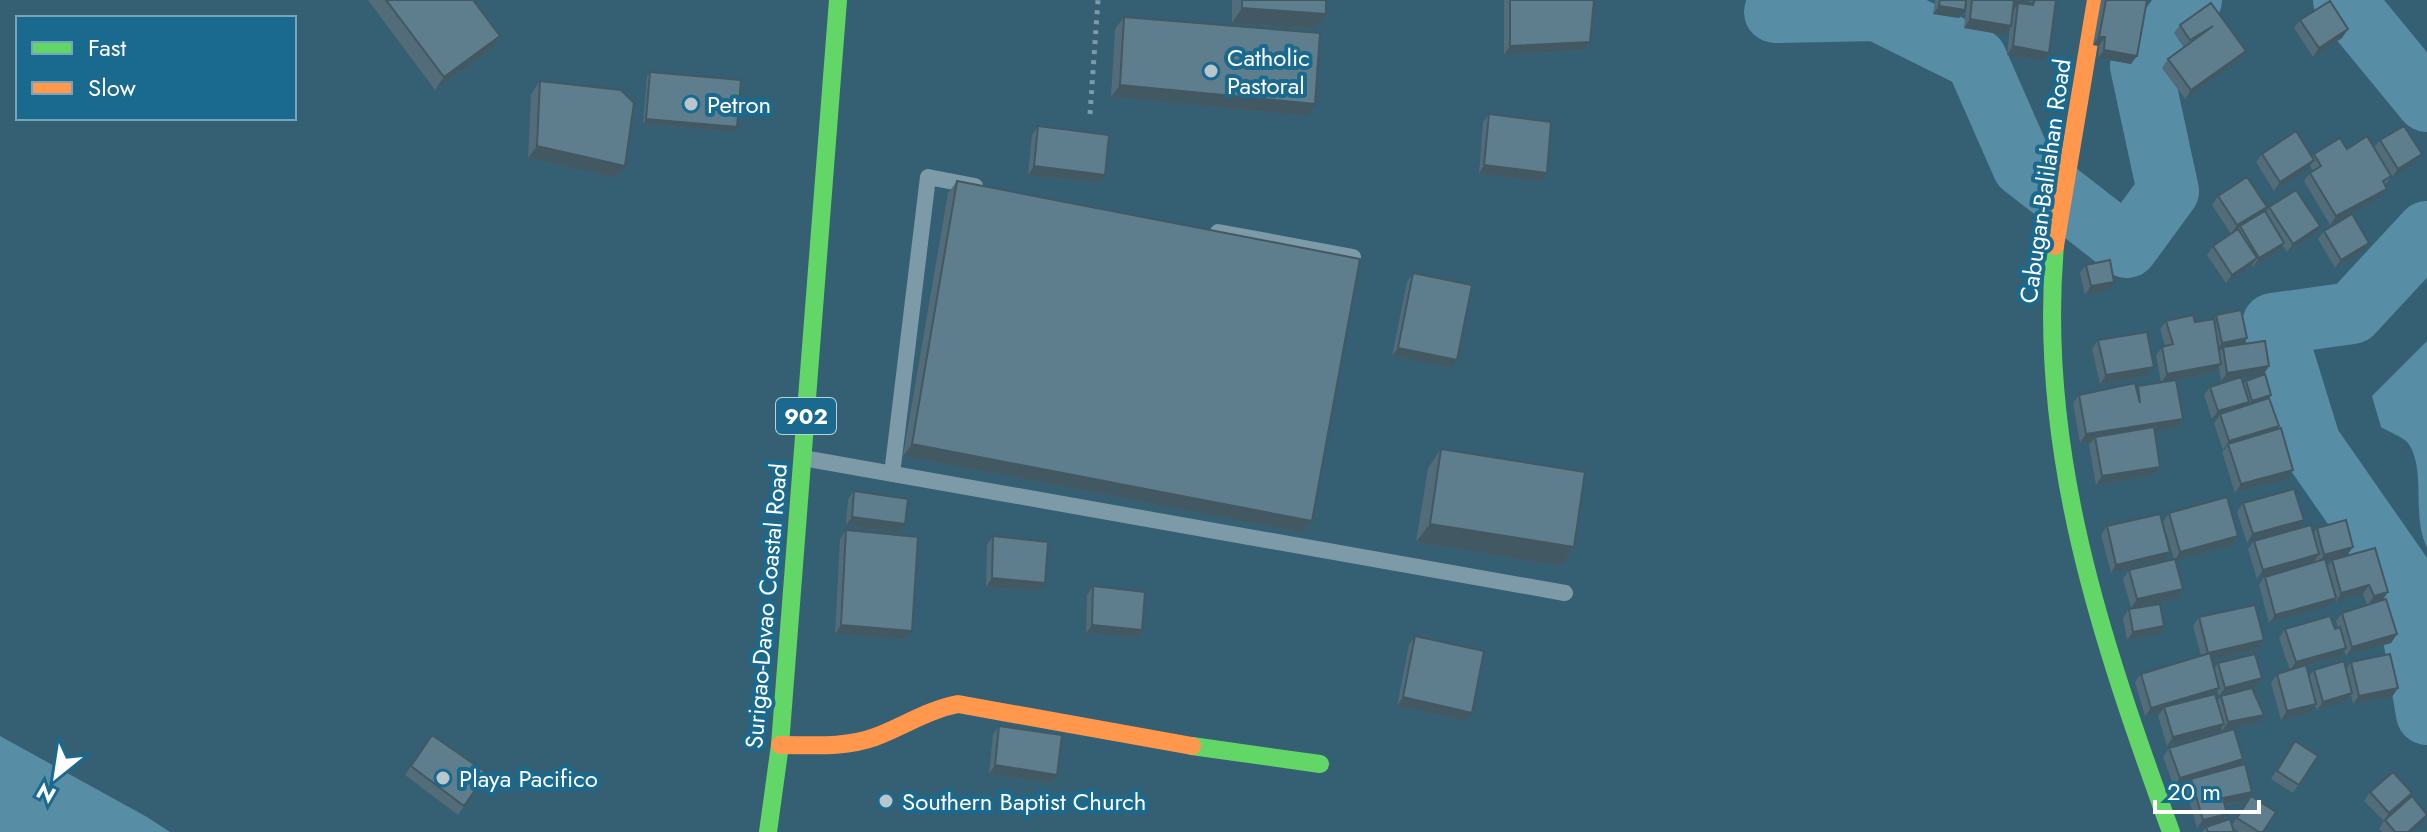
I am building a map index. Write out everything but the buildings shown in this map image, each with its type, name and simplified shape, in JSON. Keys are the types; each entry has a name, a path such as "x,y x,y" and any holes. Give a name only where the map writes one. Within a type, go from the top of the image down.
{"main road":[{"name":"Surigao-Davao Coastal Road","path":"768,832 780,745 838,0"},
{"name":"Cabugan-Balilahan Road","path":"2096,0 2054,262 2050,322 2052,389 2068,503 2111,667 2171,832"},
{"path":"780,745 854,743 878,735 929,709 958,704 1213,750 1320,764"}],"lane":[{"path":"892,474 928,177 991,189"},
{"path":"1196,227 1353,257"},
{"path":"803,458 1565,593"}],"path":[{"path":"1090,114 1098,0"}],"water":[{"path":"2427,341 2427,547 2420,522 2414,454 2406,441 2381,427 2372,396"},
{"path":"0,736 147,817 170,832 0,832"}],"waterway":[{"path":"1775,12 1877,10 1976,59 2023,166 2127,247 2168,191 2141,66 2191,0"},
{"path":"2344,0 2427,101"},
{"path":"2427,232 2352,313 2273,324 2310,444 2404,579 2427,714"}],"traffic: fast":[{"path":"768,832 780,745 838,0"},
{"path":"2055,246 2052,323 2056,398 2080,545 2121,689 2171,832"},
{"path":"1192,746 1320,764"}],"traffic: slow":[{"path":"2055,246 2096,0"},
{"path":"780,745 864,741 936,710 958,704 1192,746"}],"place":[{"name":"Catholic Pastoral","path":"1211,71"},
{"name":"Petron","path":"691,104"},
{"name":"Playa Pacifico","path":"443,778"},
{"name":"Southern Baptist Church","path":"886,801"}]}
